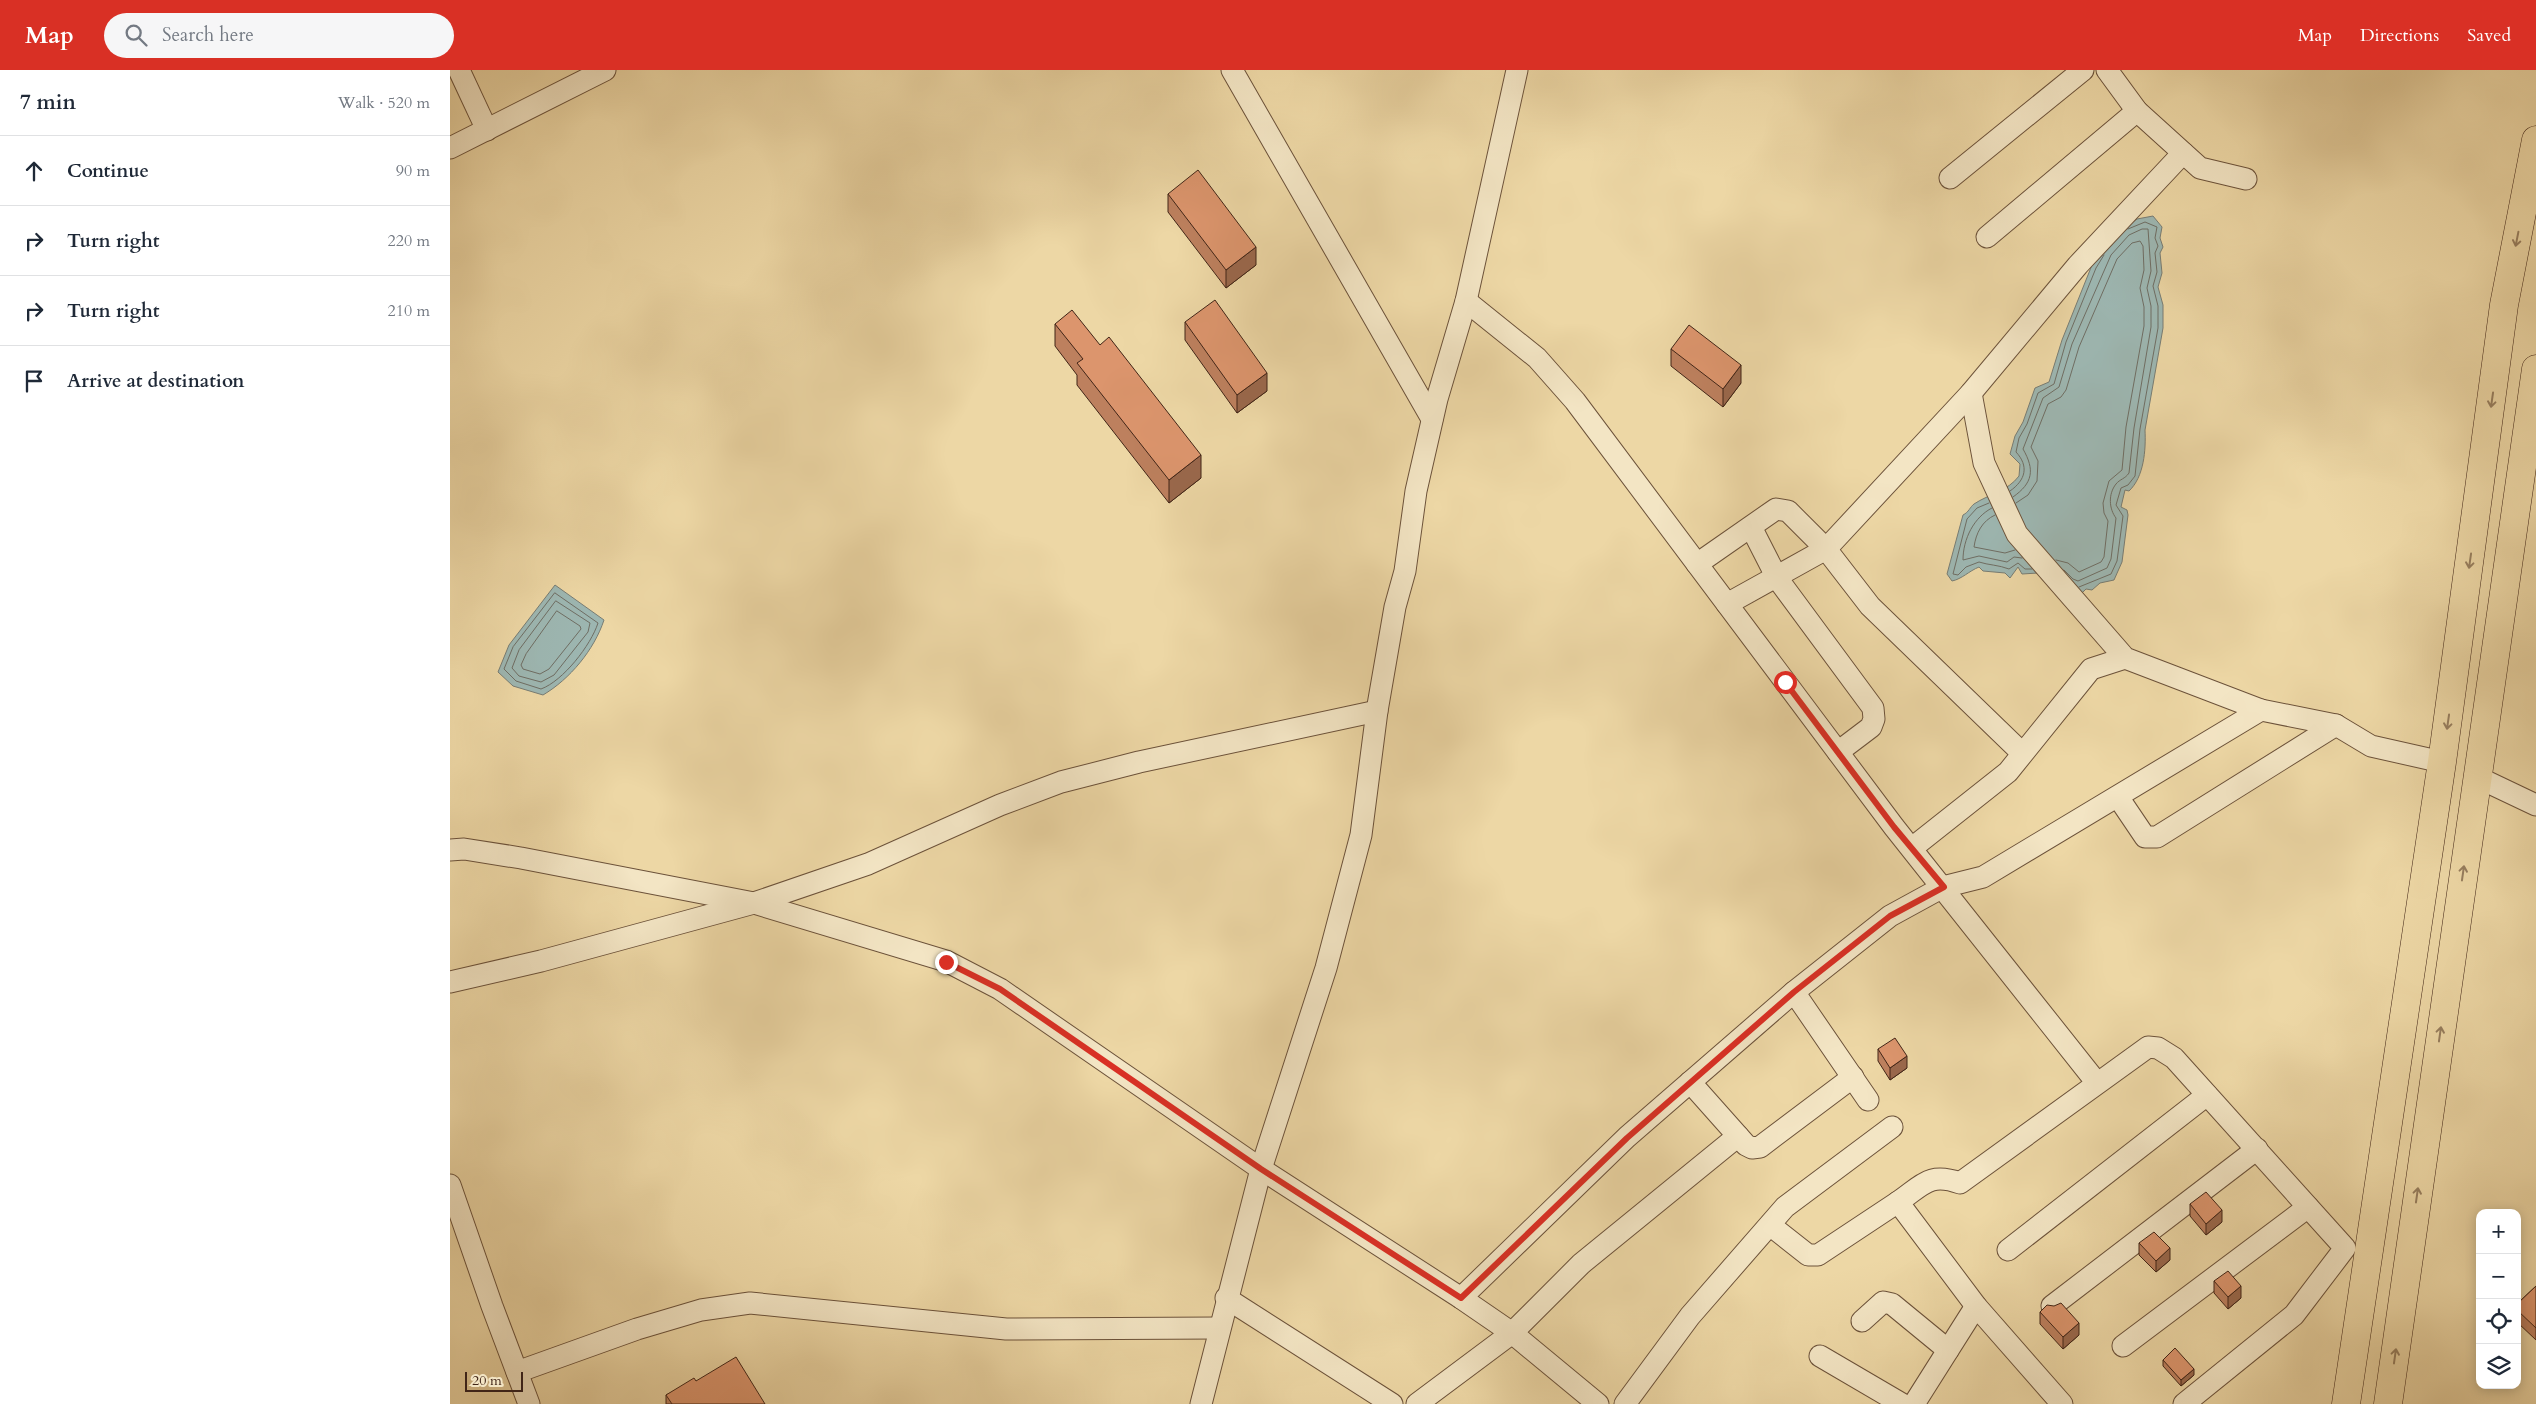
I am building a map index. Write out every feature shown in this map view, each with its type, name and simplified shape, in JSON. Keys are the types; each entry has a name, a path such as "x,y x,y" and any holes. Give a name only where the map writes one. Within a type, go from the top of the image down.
{"main road":[{"path":"2346,1404 2442,762 2504,305 2536,140"},
{"path":"2388,1404 2536,369"}],"street":[{"path":"459,70 487,130"},
{"path":"450,148 605,70"},
{"path":"1232,70 1432,419"},
{"path":"1201,1404 1226,1298 1261,1169 1326,968 1361,835 1377,711 1395,606 1405,571 1416,491 1432,419 1466,301 1517,70"},
{"path":"1950,178 2083,70"},
{"path":"2107,70 2138,111 2200,168 2246,179"},
{"path":"1987,237 2138,111"},
{"path":"1727,604 1777,578 1826,549 1971,392 2078,265 2183,153"},
{"path":"1466,301 1537,358 1575,401 1838,752 2097,1083"},
{"path":"1971,392 1984,463 2017,534 2125,658 2261,710 2336,725 2371,746 2442,762"},
{"path":"1698,564 1776,509 1783,508 1788,510 1826,549 1870,606 2022,753"},
{"path":"1751,527 1777,578 1873,708 1874,719 1871,727 1838,752"},
{"path":"1912,848 2008,772 2091,669 2125,658"},
{"path":"1461,1298 1627,1138 1794,992 1890,916 1944,887 1983,877 2261,710"},
{"path":"450,982 541,961 754,903 868,864 1000,805 1061,782 1139,762 1377,711"},
{"path":"2118,797 2145,837 2157,837 2336,725"},
{"path":"2477,777 2536,805"},
{"path":"450,850 464,849 521,858 754,903 946,962 1000,989 1261,1169 1461,1298 1512,1333 1598,1404"},
{"path":"1794,992 1868,1100"},
{"path":"1770,1225 1808,1255 1818,1255 1933,1178 1946,1178 1960,1183 2148,1047 2158,1048 2174,1058 2345,1248 2294,1315 2184,1404"},
{"path":"1690,1082 1746,1145 1752,1148 1760,1148 1853,1077"},
{"path":"2008,1250 2207,1095"},
{"path":"1626,1404 1690,1316 1785,1207 1892,1127"},
{"path":"1417,1404 1512,1333 1581,1264 1738,1136"},
{"path":"2052,1306 2257,1149"},
{"path":"450,1185 529,1404"},
{"path":"1898,1202 1976,1306 2062,1404"},
{"path":"2123,1346 2308,1206"},
{"path":"1226,1298 1392,1404"},
{"path":"1862,1321 1883,1302 1892,1304 1948,1350"},
{"path":"517,1372 637,1329 701,1310 750,1303 1006,1329 1219,1328"},
{"path":"1914,1404 1976,1306"},
{"path":"1820,1356 1902,1404"}],"water":[{"path":"2153,216 2162,227 2160,238 2163,247 2160,253 2162,273 2158,287 2163,305 2163,328 2145,430 2143,463 2134,485 2129,491 2125,490 2121,507 2127,510 2128,515 2122,562 2114,580 2100,583 2092,590 2086,589 2082,593 2038,573 2022,574 2018,567 2010,578 2005,573 1983,571 1979,567 1952,581 1947,574 1963,515 1974,504 2004,489 2019,476 2020,464 2010,454 2015,436 2023,422 2035,388 2049,382 2062,340 2092,265 2130,224 2137,219"},
{"path":"555,585 604,620 594,642 580,663 563,681 543,695 513,686 498,672 509,645"}],"building":[{"path":"1198,170 1256,247 1226,270 1168,194"},
{"path":"1215,300 1267,373 1237,395 1185,322"},
{"path":"1072,310 1100,345 1109,337 1201,455 1169,480 1077,363 1083,359 1055,324"},
{"path":"1689,325 1741,365 1723,389 1671,349"},
{"path":"1895,1038 1907,1056 1890,1068 1878,1049"},
{"path":"2206,1192 2222,1210 2206,1224 2190,1204"},
{"path":"2154,1232 2170,1248 2156,1261 2139,1243"},
{"path":"2228,1271 2241,1286 2228,1297 2214,1281"},
{"path":"2536,1286 2536,1328 2521,1314 2521,1300"},
{"path":"2061,1303 2079,1323 2063,1337 2040,1312 2047,1305 2054,1306"},
{"path":"2175,1348 2194,1369 2181,1380 2163,1360"},
{"path":"736,1357 765,1404 672,1404 666,1395 694,1378 696,1381"}],"route":[{"path":"946,962 1000,989 1261,1169 1461,1298 1627,1138 1794,992 1890,916 1944,887 1894,827 1785,682"}]}
